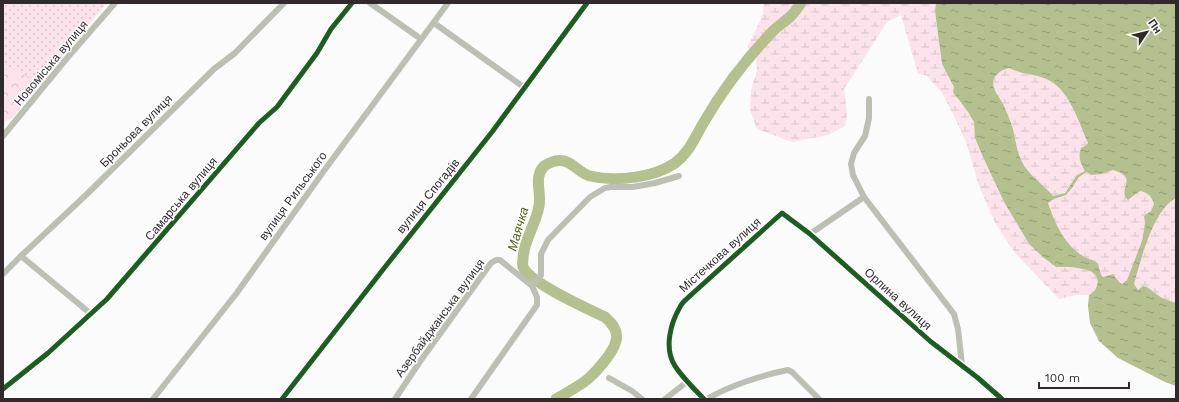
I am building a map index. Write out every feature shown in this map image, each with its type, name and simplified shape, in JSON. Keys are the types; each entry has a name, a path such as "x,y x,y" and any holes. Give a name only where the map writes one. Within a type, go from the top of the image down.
{"street":[{"name":"Новоміська вулиця","path":"3,136 115,3"},
{"name":"Броньова вулиця","path":"3,274 214,69 235,53 284,3"},
{"name":"Самарська вулиця","path":"3,389 91,314 131,273 259,123 277,107 317,53 331,29 352,3"},
{"path":"370,3 421,39"},
{"name":"вулиця Рильського","path":"153,399 236,294 331,161 448,3"},
{"name":"вулиця Спогадів","path":"282,399 385,266 492,132 587,3"},
{"path":"434,23 525,88"},
{"path":"869,99 869,118 865,136 854,153 851,164 853,175 864,197 954,314 958,329 962,365"},
{"path":"471,399 537,305 534,285 540,275 541,254 548,240 590,197 605,188 633,187 655,183 679,176"},
{"path":"810,234 864,197"},
{"name":"Орлина вулиця","path":"782,212 810,234 930,341 962,365 1002,399"},
{"name":"Містечкова вулиця","path":"705,399 675,366 669,352 670,332 680,306 782,212"},
{"path":"21,256 91,314"},
{"name":"Азербайджанська вулиця","path":"395,399 491,263 496,260 500,260 534,285"},
{"path":"705,399 762,376 788,370 792,372 819,399"},
{"path":"609,378 632,391 642,399"},
{"path":"665,399 688,381"}],"green space":[{"path":"3,3 107,3 3,125"},
{"path":"764,3 798,3 759,41 750,52 748,46 762,17"},
{"path":"806,3 936,3 935,11 942,64 955,87 958,100 974,122 975,138 1004,202 1029,243 1044,258 1056,267 1083,268 1095,274 1098,278 1097,285 1093,293 1089,295 1076,295 1059,299 1015,253 995,223 978,183 966,142 942,93 926,75 918,74 901,15 887,22 844,89 847,115 845,126 828,135 792,142 757,129 750,110 751,90 757,71 756,59 762,48 780,28 796,20"},
{"path":"1009,68 1053,82 1072,106 1088,143 1085,146 1081,165 1085,171 1077,175 1065,193 1053,196 1028,171 1020,158 1010,120 993,87 993,81 996,76"},
{"path":"3,70 18,70 26,76 37,80 38,83 13,118 3,122"},
{"path":"1113,170 1124,175 1126,183 1124,192 1131,199 1140,191 1149,195 1154,204 1151,211 1144,216 1145,223 1142,241 1127,280 1122,284 1116,276 1110,274 1103,278 1094,262 1084,257 1070,245 1057,225 1048,203 1054,199 1066,195 1079,177 1088,172 1102,174"},
{"path":"1176,198 1176,303 1162,298 1147,287 1138,290 1134,284 1144,249 1154,224 1168,204"}],"water":[{"path":"936,3 1176,3 1176,198 1168,204 1154,224 1144,249 1134,284 1138,290 1143,286 1147,287 1162,298 1176,303 1176,386 1118,358 1099,341 1090,323 1088,306 1089,295 1094,291 1097,285 1095,274 1083,269 1056,267 1029,244 1004,202 983,157 975,138 974,122 953,92 954,87 942,64 935,11","holes":["1009,68 1053,82 1072,106 1088,143 1081,148 1080,154 1081,163 1085,171 1077,175 1065,193 1053,196 1028,171 1020,158 1011,123 993,84 994,78 998,73","1113,170 1121,173 1125,177 1126,184 1124,192 1128,200 1140,191 1149,195 1154,204 1151,211 1144,216 1145,223 1142,241 1127,280 1122,284 1113,274 1103,277 1097,263 1086,258 1070,245 1057,225 1048,203 1054,199 1066,195 1079,177 1087,172 1091,175 1102,174"]}],"waterway":[{"name":"Маячка","path":"556,399 584,382 596,371 612,351 617,334 605,317 548,288 536,280 523,267 524,251 539,206 538,181 539,175 544,166 555,161 561,161 570,163 581,172 590,176 611,179 645,175 656,172 675,163 688,150 711,110 745,63 773,31 792,15 801,3"}],"cycle path":[{"path":"3,389 48,353 107,299 259,123 277,107 317,53 331,29 352,3"},
{"path":"282,399 492,132 587,3"},
{"path":"704,399 682,375 672,359 669,344 673,321 685,300 782,213 810,234 930,341 978,378 1002,399"}]}
